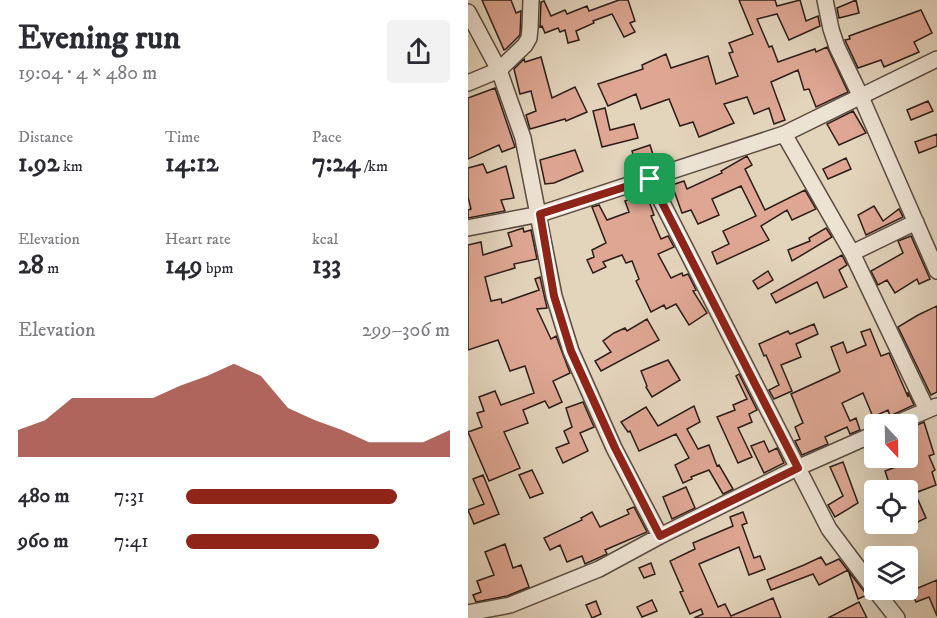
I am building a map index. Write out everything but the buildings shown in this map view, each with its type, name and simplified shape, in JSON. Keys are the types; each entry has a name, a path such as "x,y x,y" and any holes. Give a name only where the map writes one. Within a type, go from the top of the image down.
{"street":[{"path":"468,83 499,70 525,45 529,38 531,0"},
{"path":"825,0 837,47 916,222 930,235 937,272"},
{"path":"468,12 499,70 523,138 540,214 554,296 571,351 615,448 660,536"},
{"path":"468,228 540,214 784,134 937,59"},
{"path":"784,134 852,253 932,408 918,414"},
{"path":"650,179 829,529 864,575"},
{"path":"852,253 916,222"},
{"path":"468,608 468,613 513,611 798,468 864,438"},
{"path":"883,600 897,618"}],"route":[{"path":"650,179 798,468 660,536 615,448 571,351 554,296 540,214 650,179"}]}
